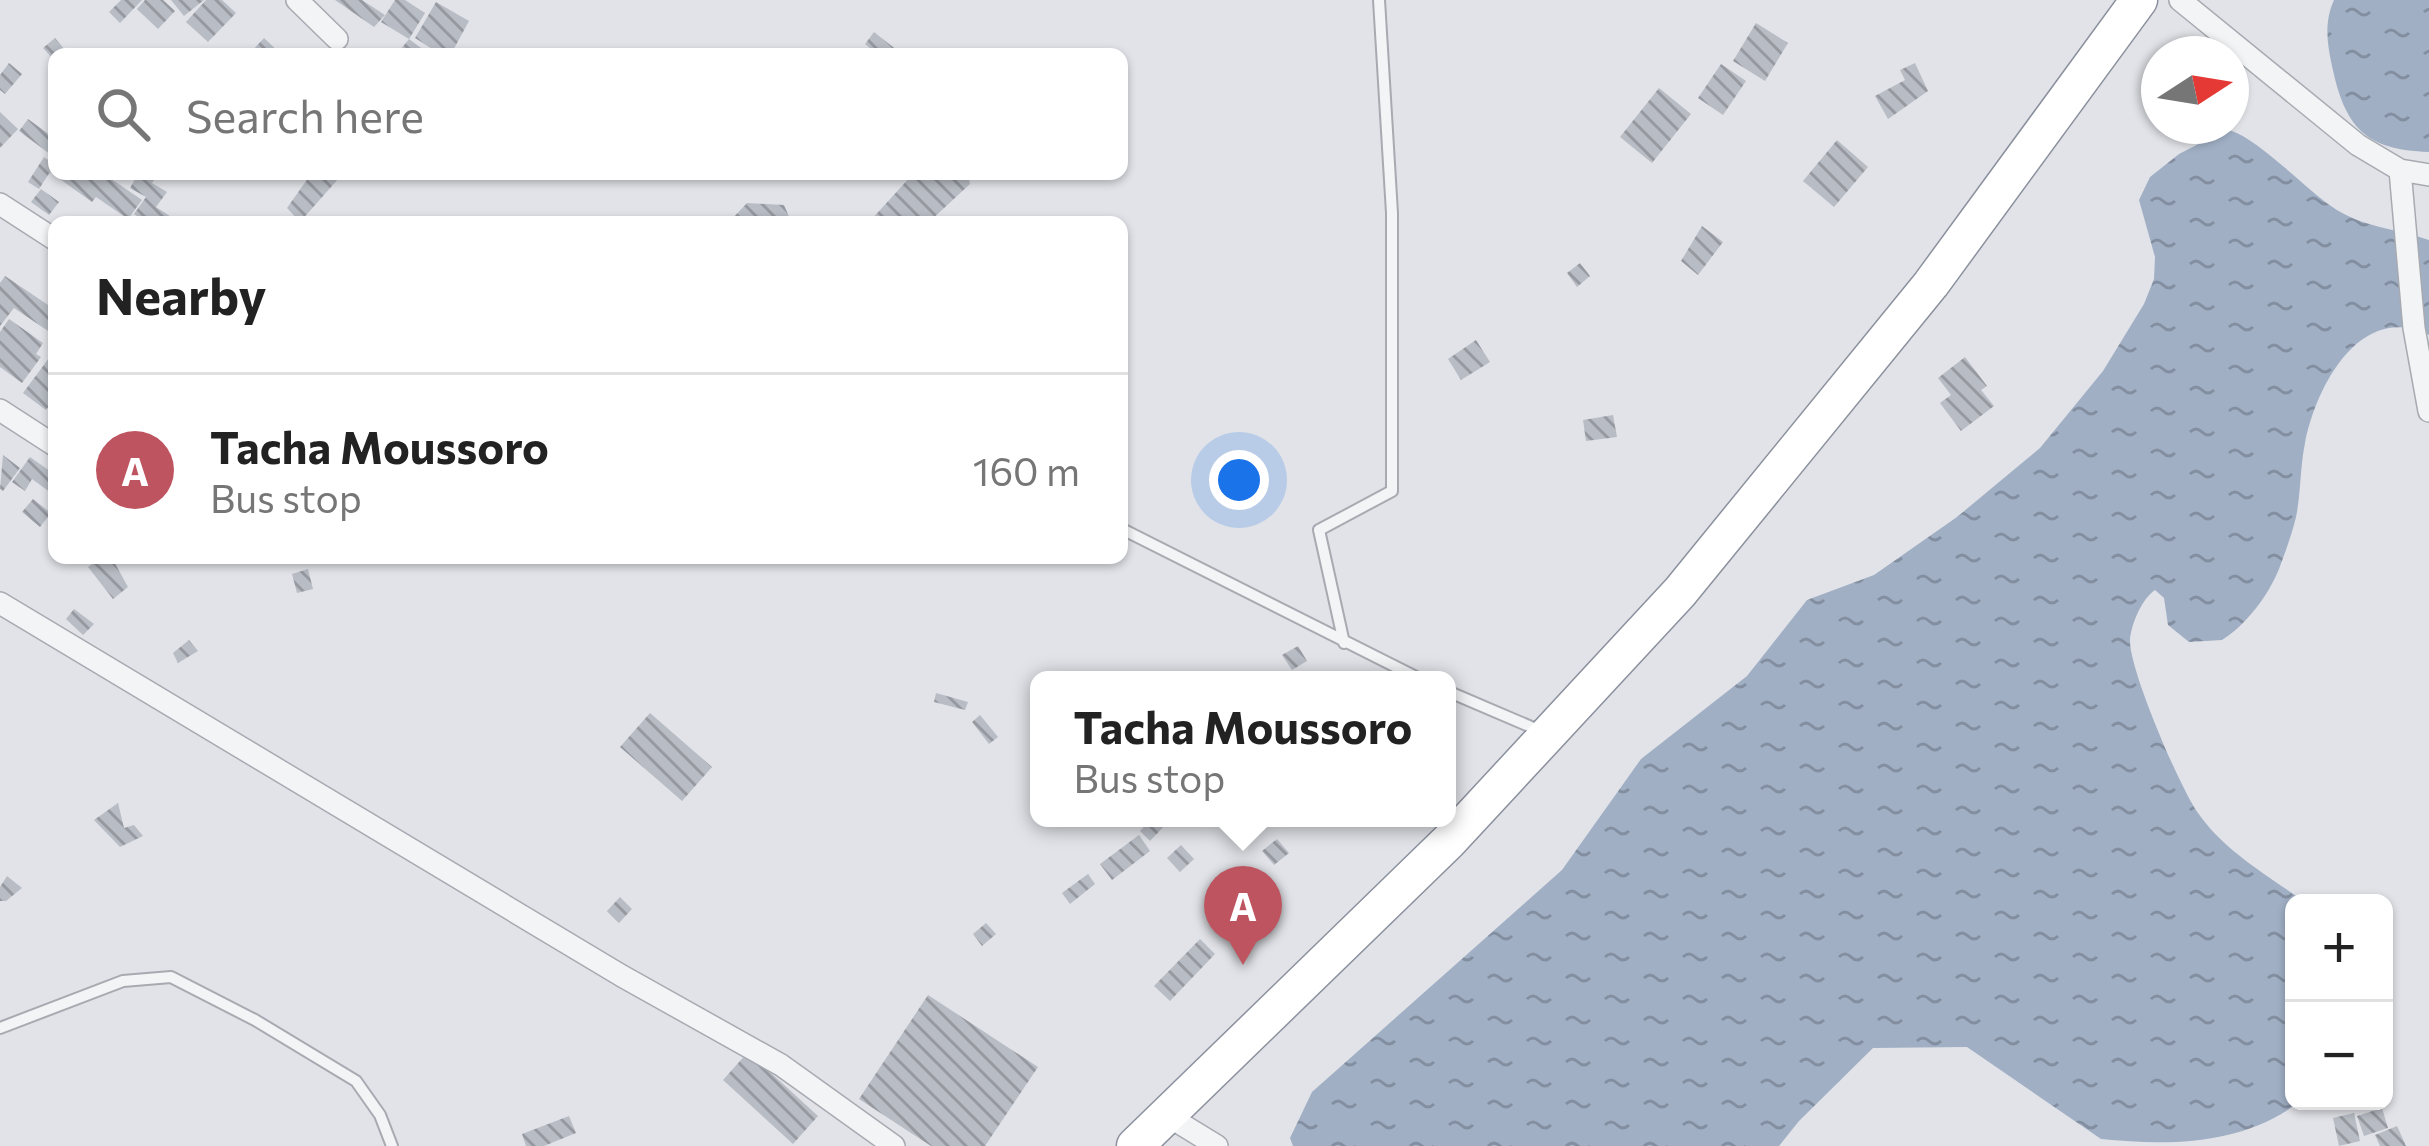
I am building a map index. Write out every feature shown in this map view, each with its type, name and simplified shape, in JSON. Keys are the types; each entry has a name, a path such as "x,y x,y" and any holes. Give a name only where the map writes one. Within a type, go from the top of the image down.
{"highway":[{"path":"1135,1146 1352,938 1550,735 1680,592 1860,374 2010,179 2139,0"}],"street":[{"path":"297,0 337,39"},
{"path":"2180,0 2358,145 2400,170 2429,175"},
{"path":"2400,170 2414,328 2429,411"},
{"path":"0,204 48,235"},
{"path":"0,410 48,441"},
{"path":"0,603 622,976 782,1065 894,1146"},
{"path":"1168,1116 1217,1146"}],"lane":[{"path":"1344,643 1319,530 1393,491 1392,213 1379,0"},
{"path":"1128,532 1403,671"},
{"path":"1456,695 1550,735"},
{"path":"0,1028 123,981 172,977 356,1081 380,1115 392,1146"}],"water":[{"path":"2334,0 2429,0 2429,152 2374,140 2352,119 2337,87 2329,49"},
{"path":"2249,141 2343,213 2429,240 2429,335 2404,328 2382,330 2362,339 2331,375 2305,443 2290,537 2274,579 2255,609 2222,640 2189,642 2168,625 2164,598 2155,590 2138,612 2130,639 2156,727 2198,813 2234,851 2294,894 2285,894 2287,1110 2255,1126 2206,1139 2101,1139 1967,1047 1873,1048 1779,1146 1293,1146 1290,1138 1312,1092 1562,870 1641,759 1747,676 1807,600 1874,575 1957,517 2040,448 2103,371 2144,304 2154,279 2155,257 2139,200 2150,177 2199,144"}],"building":[{"path":"121,0 142,0 120,23 109,12"},
{"path":"145,0 163,0 175,11 158,29 137,9"},
{"path":"171,0 204,0 184,16"},
{"path":"206,0 222,0 236,13 208,42 186,22"},
{"path":"335,0 362,0 385,15 374,27"},
{"path":"395,0 405,0 425,13 409,39 381,22"},
{"path":"436,2 469,21 454,48 431,48 415,38"},
{"path":"1756,23 1788,43 1765,81 1733,61"},
{"path":"874,32 894,48 870,48 865,44"},
{"path":"55,38 63,48 48,48 48,53 43,48"},
{"path":"264,38 275,48 255,48"},
{"path":"9,63 22,74 5,94 0,90 0,75"},
{"path":"1915,63 1928,91 1888,119 1875,96 1905,80 1900,70"},
{"path":"1721,64 1746,81 1723,115 1698,98"},
{"path":"1659,88 1691,114 1652,163 1620,137"},
{"path":"0,112 18,129 0,148"},
{"path":"28,119 48,134 48,153 19,131"},
{"path":"1837,140 1868,167 1834,207 1803,181"},
{"path":"44,157 48,160 48,175 39,189 28,182"},
{"path":"61,180 113,180 142,200 130,216 96,197 92,202"},
{"path":"135,180 154,180 167,192 156,207 170,216 137,216 146,197 130,188"},
{"path":"307,180 337,180 305,216 294,216 287,208"},
{"path":"908,180 969,180 935,216 874,216"},
{"path":"41,189 59,202 49,215 31,202"},
{"path":"747,203 784,205 789,216 735,216"},
{"path":"1702,226 1723,242 1698,275 1681,261"},
{"path":"1580,263 1590,276 1577,287 1567,273"},
{"path":"5,276 48,305 48,331 14,308 0,326 0,283"},
{"path":"9,319 43,343 36,354 41,357 22,383 0,367 0,332"},
{"path":"1476,340 1490,362 1461,380 1448,359"},
{"path":"1965,357 1987,386 1981,390 1994,406 1961,431 1940,403 1951,395 1938,378"},
{"path":"48,359 46,410 23,393"},
{"path":"1613,415 1617,437 1586,441 1583,420"},
{"path":"3,455 20,468 3,491 0,489"},
{"path":"30,457 48,470 48,491 32,479 25,491 12,482"},
{"path":"33,499 48,511 48,517 40,527 22,512"},
{"path":"115,564 128,587 113,599 88,567"},
{"path":"308,569 313,589 297,593 292,574"},
{"path":"74,609 94,624 83,635 66,619"},
{"path":"189,640 198,651 178,663 173,653"},
{"path":"1298,646 1307,661 1292,670 1282,655"},
{"path":"936,693 968,702 965,710 934,702"},
{"path":"650,713 712,767 682,801 620,747"},
{"path":"980,715 998,737 989,744 972,722"},
{"path":"118,803 124,828 134,825 143,836 120,847 94,820"},
{"path":"1144,827 1163,827 1150,841 1140,831"},
{"path":"1139,835 1150,851 1112,880 1100,864"},
{"path":"1277,839 1289,853 1274,865 1262,851"},
{"path":"1181,845 1194,859 1180,872 1167,858"},
{"path":"1088,874 1095,884 1070,904 1062,893"},
{"path":"7,876 22,888 0,901 0,887"},
{"path":"620,897 632,909 619,923 607,911"},
{"path":"986,923 996,934 982,946 973,934"},
{"path":"1200,939 1215,954 1170,1001 1154,986"},
{"path":"928,995 1038,1067 985,1146 931,1146 859,1099"},
{"path":"748,1052 818,1116 793,1144 723,1080"},
{"path":"2383,1110 2388,1128 2364,1136 2357,1116"},
{"path":"2354,1113 2360,1141 2339,1146 2333,1118"},
{"path":"569,1116 576,1133 544,1146 526,1146 522,1134"},
{"path":"2397,1126 2406,1146 2380,1146 2375,1135"}],"place":[{"name":"Tacha Moussoro","path":"1243,965"}]}
